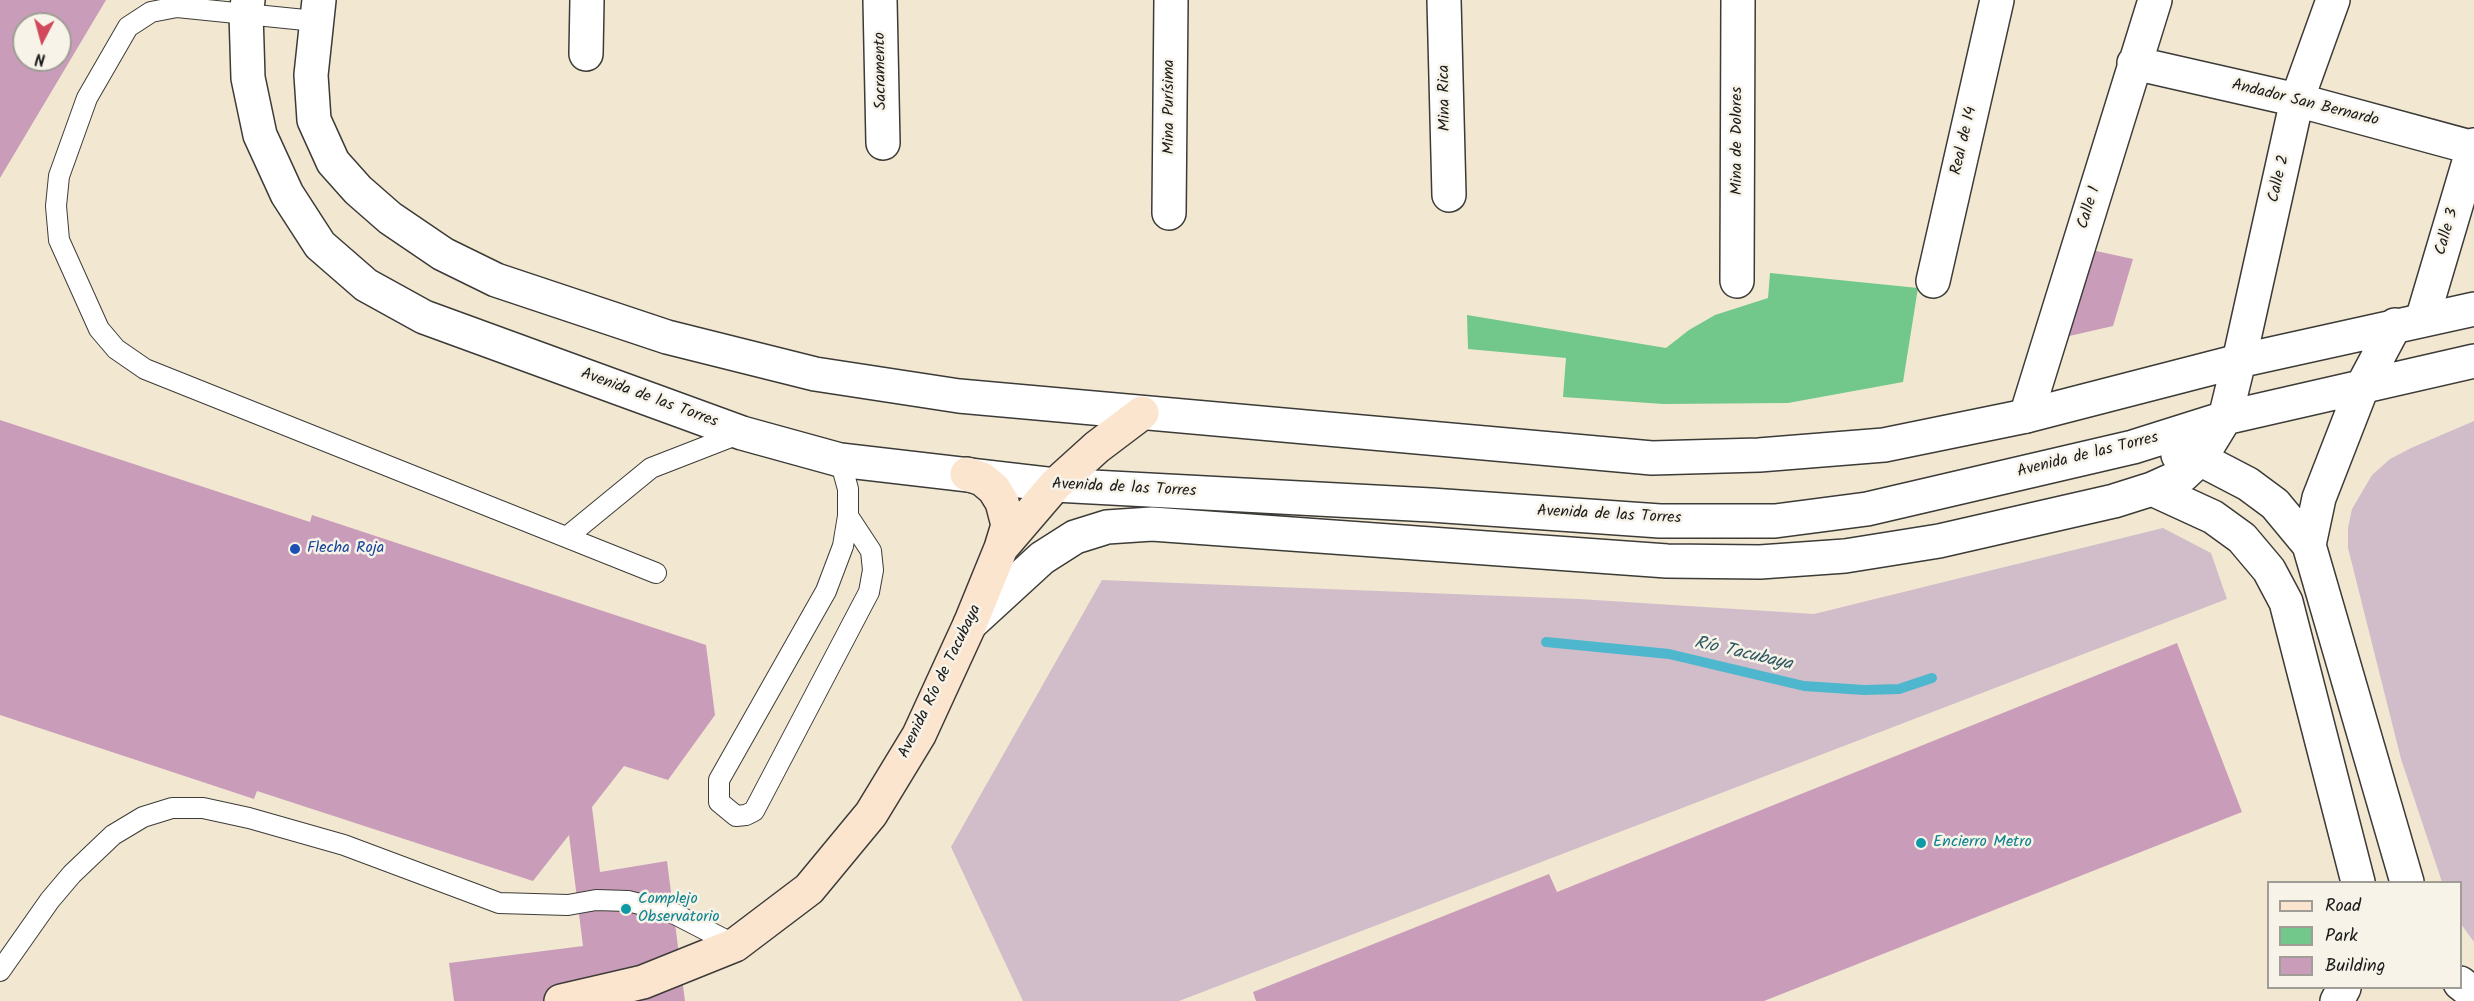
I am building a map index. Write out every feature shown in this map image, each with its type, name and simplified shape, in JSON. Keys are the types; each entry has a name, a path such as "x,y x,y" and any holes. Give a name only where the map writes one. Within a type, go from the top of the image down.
{"main road":[{"name":"Avenida Río de Tacubaya","path":"561,1001 643,982 735,945 809,890 871,814 919,735 970,624 1001,548 1055,485 1097,447 1142,413"},
{"path":"967,474 982,480 994,489 1002,502 1008,525 1001,548"}],"street":[{"path":"586,54 587,0"},
{"name":"Sacramento","path":"880,0 883,143"},
{"name":"Mina Purísima","path":"1169,213 1171,0"},
{"name":"Mina Rica","path":"1444,0 1449,195"},
{"name":"Mina de Dolores","path":"1737,281 1738,0"},
{"name":"Real de 14","path":"1933,281 1997,0"},
{"name":"Calle 1","path":"2026,416 2155,0"},
{"name":"Calle 2","path":"2239,361 2297,100 2333,0"},
{"name":"Avenida de las Torres","path":"247,7 248,78 260,135 287,194 320,245 366,285 424,317 742,433 840,460 1055,485 1660,521 1775,521 1867,509 2133,447 2225,418 2474,361"},
{"path":"317,11 311,75 314,120 333,162 358,190 390,218 443,254 496,280 667,337 815,374 959,396 1652,458 1760,455 1884,445 2026,416 2239,361 2474,309"},
{"name":"Andador San Bernardo","path":"2134,63 2297,100 2474,147"},
{"name":"Calle 3","path":"2309,545 2319,498 2363,385 2409,323 2474,147"},
{"name":"Avenida de las Torres","path":"970,624 1042,558 1076,537 1107,527 1152,524 1667,561 1760,562 1845,556 1939,541 2114,501 2152,489 2183,475 2200,459 2225,418 2239,361"},
{"path":"2133,447 2200,459 2248,484 2275,504 2309,545 2407,881"},
{"path":"2152,489 2213,517 2242,538 2269,570 2286,602 2358,881"},
{"path":"2462,985 2474,994"}],"lane":[{"path":"317,11 247,7 177,7 151,12 128,27 87,98 58,176 56,206 59,240 99,329 116,349 145,369 656,573"},
{"path":"568,536 651,468 742,433"},
{"path":"840,460 848,489 848,516 843,546 826,591 719,780 719,802 736,816 754,811 869,592 873,570 871,551 848,516"},
{"path":"0,970 50,900 72,874 112,835 143,817 172,808 202,808 249,818 323,839 425,874 499,903 568,905 596,900 628,901 671,912 735,945"}],"shaded area":[{"path":"2474,421 2474,942 2462,925 2462,881 2442,881 2401,759 2348,548 2348,528 2352,509 2372,475 2390,459"},
{"path":"2163,528 2211,553 2227,599 1179,1001 1023,1001 951,847 1102,580 1579,599 1814,614"}],"green space":[{"path":"1770,273 1918,288 1903,382 1788,403 1663,404 1563,397 1566,358 1468,349 1467,315 1666,348 1689,330 1715,315 1768,298"}],"building":[{"path":"0,0 106,0 72,57 72,12 12,12 12,72 63,72 0,178"},
{"path":"2087,249 2133,259 2113,326 2065,337"},
{"path":"0,420 310,522 312,515 706,645 715,715 668,780 624,766 592,807 600,872 667,861 685,1001 454,1001 449,963 583,946 569,835 533,881 257,791 254,799 0,715"},
{"name":"Encierro Metro","path":"2177,643 2242,812 1764,1001 1256,1001 1253,992 1549,874 1557,892"}],"waterway":[{"name":"Río Tacubaya","path":"1546,642 1669,654 1804,686 1864,690 1899,689 1932,678"}],"place":[{"name":"Flecha Roja","path":"295,549"},
{"name":"Encierro Metro","path":"1921,843"},
{"name":"Complejo Observatorio","path":"626,909"}]}
